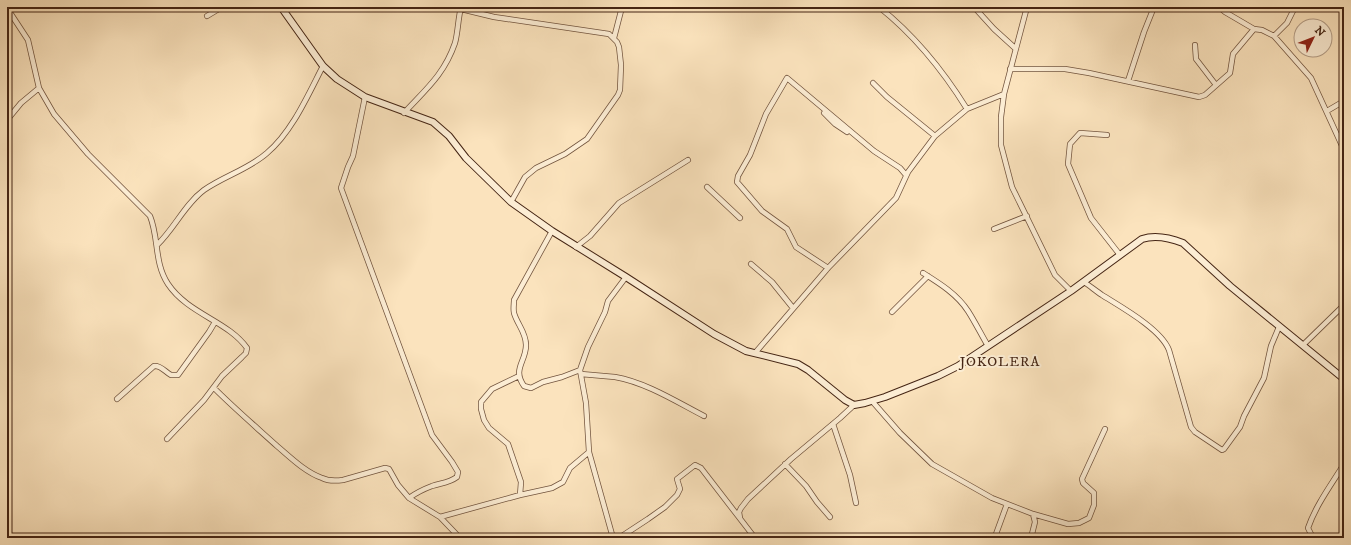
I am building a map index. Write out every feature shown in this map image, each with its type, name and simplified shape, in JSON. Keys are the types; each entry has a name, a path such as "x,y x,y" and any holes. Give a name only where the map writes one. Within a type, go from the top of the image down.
{"street":[{"path":"207,16 222,7"},
{"path":"281,7 323,66 337,79 365,97 404,113 433,122 449,136 476,168 511,202 552,231 740,349 798,364 808,370 845,400 854,405 872,401 938,376 958,366 1071,291 1142,239 1151,236 1183,243 1230,286 1344,379"},
{"path":"614,38 622,7"},
{"path":"879,7 909,33 956,91 967,109"},
{"path":"974,7 1016,49"},
{"path":"1027,7 1004,94 1001,117 1001,145 1012,187 1055,275 1071,291"},
{"path":"1128,81 1154,7"},
{"path":"1219,7 1254,29 1262,30 1274,36 1312,79 1344,150"},
{"path":"1274,36 1287,23 1295,7"},
{"path":"7,8 28,40 39,88 54,114 88,154 150,216 157,245 158,261 162,274 169,285 193,308 223,326 244,343 247,350 167,439"},
{"path":"404,113 436,80 444,66 455,42 461,8 494,17 609,34 614,38 617,42 620,54 620,85 618,95 588,139 565,154 536,168 525,177 511,202"},
{"path":"1010,69 1066,69 1128,81 1199,98 1205,96 1231,72 1231,61 1233,54 1254,29"},
{"path":"1196,45 1196,59 1216,85"},
{"path":"157,245 204,190 257,160 275,145 291,124 323,66"},
{"path":"828,268 796,247 786,229 762,211 737,182 738,176 750,155 766,114 787,78 874,151 900,168 906,175"},
{"path":"873,83 887,98 935,136"},
{"path":"7,120 21,103 39,88"},
{"path":"755,354 828,268 896,198 911,166 935,136 967,109 1004,94"},
{"path":"811,95 823,112 835,124 849,133"},
{"path":"365,97 353,156 341,188 432,435 438,446 452,462 458,472 457,477 449,482 426,488 409,498"},
{"path":"1327,111 1344,101"},
{"path":"1107,135 1080,133 1070,144 1068,164 1091,218 1120,255"},
{"path":"576,247 590,236 618,203 688,160"},
{"path":"707,187 740,218"},
{"path":"994,229 1027,216"},
{"path":"552,231 514,300 514,311 523,330 526,346 518,371 524,386 531,388 543,382 580,372 628,381 665,396 704,416"},
{"path":"751,264 772,282 793,308"},
{"path":"923,273 947,288 968,310 988,346"},
{"path":"892,312 928,276"},
{"path":"613,538 589,452 586,403 580,372 588,347 605,312 608,301 626,277"},
{"path":"1084,282 1123,308 1160,336 1169,350 1191,427 1195,432 1222,450 1240,427 1244,416 1264,378 1271,346 1279,327"},
{"path":"1303,345 1344,305"},
{"path":"117,399 154,366 161,367 171,375 178,375 215,322"},
{"path":"519,376 492,389 481,402 481,409 484,420 489,428 508,444 521,482 520,495"},
{"path":"214,388 290,457 315,475 330,480 343,480 384,468 389,470 398,485 409,498 440,517 460,538"},
{"path":"872,401 900,433 932,464 992,498 1033,514 1068,524 1079,523 1089,518 1094,505 1094,493 1083,483 1082,479 1105,429"},
{"path":"740,520 739,512 748,498 854,405"},
{"path":"833,424 850,475 856,503"},
{"path":"440,517 559,485 570,468 589,452"},
{"path":"785,464 806,486 830,517"},
{"path":"1313,538 1308,528 1312,516 1344,464"},
{"path":"619,538 665,507 677,496 680,489 677,479 695,465 701,468 755,538"},
{"path":"991,538 996,534 1007,504"},
{"path":"1031,538 1035,522 1033,514"}],"district":[{"name":"JOKOLERA","path":"1000,361"}]}
